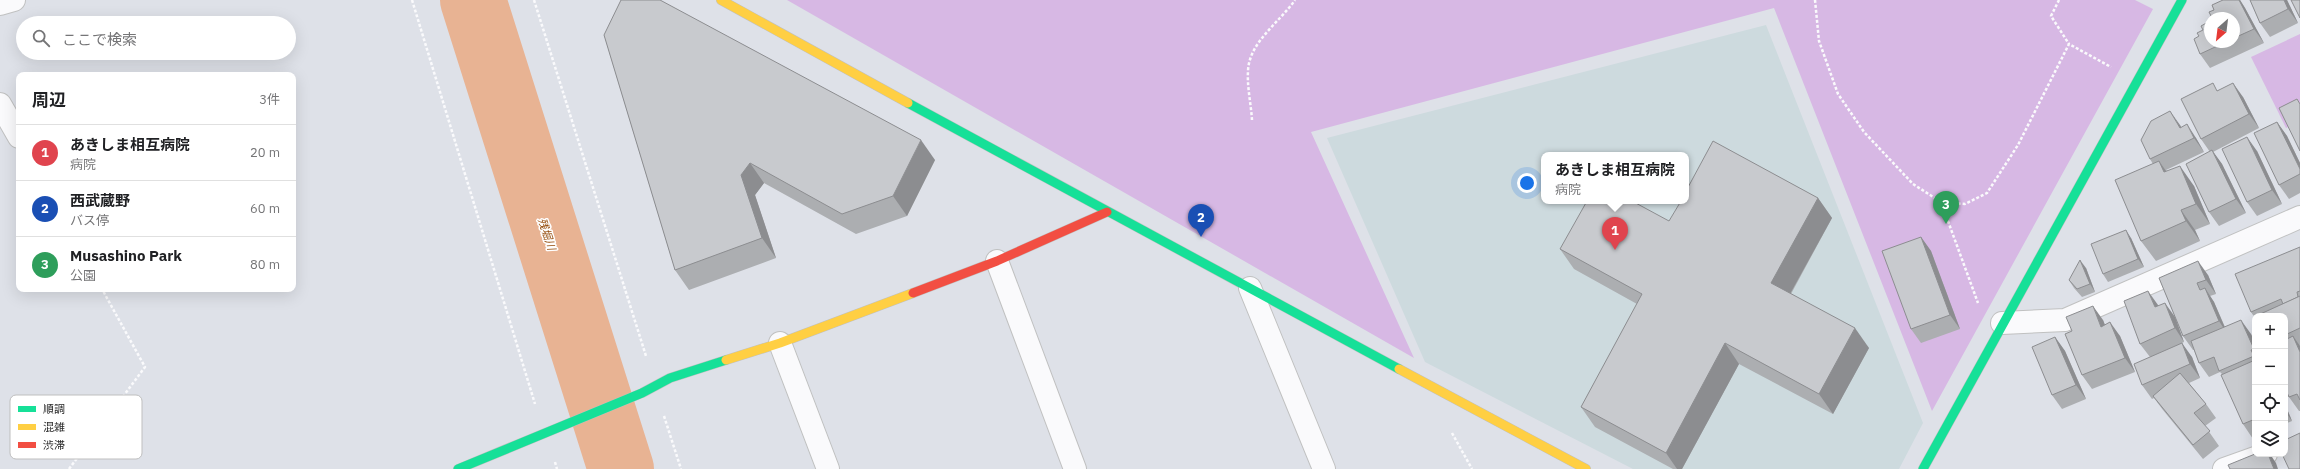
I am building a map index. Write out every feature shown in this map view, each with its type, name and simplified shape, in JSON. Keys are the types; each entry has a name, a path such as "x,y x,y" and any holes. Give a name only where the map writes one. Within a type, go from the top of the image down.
{"street":[{"path":"0,4 14,0"},
{"path":"721,0 1107,212 1586,469"},
{"path":"1923,469 2002,323 2182,0"},
{"path":"0,104 16,132"},
{"path":"458,469 642,393 670,378 780,342 997,261 1107,212"},
{"path":"2002,323 2065,320 2300,217"},
{"path":"997,261 1075,469"},
{"path":"1250,288 1324,469"},
{"path":"780,342 828,469"},
{"path":"2224,469 2258,457"}],"path":[{"path":"412,0 536,407"},
{"path":"534,0 648,362"},
{"path":"1252,120 1248,70 1253,55 1259,43 1295,0"},
{"path":"1815,0 1819,41 1838,94 1874,144 1913,184 1941,202 1965,204 1987,193 2018,145 2069,44"},
{"path":"2059,0 2051,16 2069,44 2117,70"},
{"path":"1941,202 1980,310"},
{"path":"104,292 145,367 124,395"},
{"path":"663,414 681,469"},
{"path":"69,469 76,459"}],"shaded area":[{"path":"787,0 2135,0 2153,9 1932,411 1774,8 1311,132 1414,358"},
{"path":"1766,25 1923,423 1899,469 1633,469 1425,362 1327,138"},
{"path":"2300,34 2300,122 2286,128 2251,57"}],"building":[{"path":"621,0 660,0 921,140 893,196 842,214 750,163 741,175 762,238 675,270 604,35"},
{"path":"2223,0 2239,0 2254,29 2240,35 2240,12 2209,12 2214,10 2212,5"},
{"path":"2250,0 2284,0 2288,9 2260,23"},
{"path":"2291,0 2300,0 2300,18"},
{"path":"2204,24 2204,48 2213,48 2200,54 2194,39 2199,36 2197,33 2203,30 2201,26"},
{"path":"2213,83 2217,91 2233,83 2249,114 2201,139 2181,99"},
{"path":"2297,99 2300,104 2300,151 2279,108"},
{"path":"2170,111 2180,128 2187,124 2194,138 2150,159 2141,140 2151,121"},
{"path":"2277,122 2300,169 2300,174 2279,185 2254,133"},
{"path":"2247,137 2272,190 2247,202 2222,149"},
{"path":"1713,141 1818,198 1771,283 1855,328 1819,394 1725,343 1666,453 1581,407 1642,294 1560,249 1585,204 1638,204 1669,221 1679,204 1689,204 1689,185"},
{"path":"2212,150 2236,199 2209,212 2186,164"},
{"path":"2159,161 2164,172 2180,166 2196,204 2181,210 2186,221 2141,241 2115,180"},
{"path":"2126,230 2138,259 2103,274 2091,244"},
{"path":"1921,237 1950,315 1911,329 1882,251"},
{"path":"2300,247 2300,291 2297,292 2298,297 2283,304 2281,299 2251,312 2235,274"},
{"path":"2080,260 2090,284 2077,289 2069,280"},
{"path":"2198,261 2206,280 2197,283 2200,290 2205,288 2219,321 2183,336 2159,278"},
{"path":"2148,291 2155,307 2165,303 2175,328 2140,344 2124,301"},
{"path":"2300,296 2300,328 2288,334 2288,313 2263,313"},
{"path":"2093,306 2101,327 2110,322 2125,358 2082,375 2065,334 2072,331 2066,317"},
{"path":"2241,320 2252,345 2252,357 2219,371 2214,357 2199,363 2191,341"},
{"path":"2293,336 2300,352 2300,400 2297,394 2289,397 2288,395 2288,338"},
{"path":"2055,337 2076,385 2052,395 2032,347"},
{"path":"2182,343 2190,364 2142,385 2134,364"},
{"path":"2252,361 2252,420 2243,424 2221,375"},
{"path":"2180,373 2206,404 2194,413 2210,431 2193,445 2153,396"},
{"path":"2300,433 2300,469 2289,469 2283,457 2288,457 2288,439"},
{"path":"2252,455 2252,457 2269,457 2274,469 2230,469 2228,465"}],"waterway":[{"name":"残堀川","path":"473,0 621,469"}],"traffic: fast":[{"path":"1923,469 2182,0"},
{"path":"908,103 1399,369"},
{"path":"458,469 642,393 670,378 726,360"}],"traffic: slow":[{"path":"721,0 908,103"},
{"path":"726,360 780,343 913,293"},
{"path":"1399,369 1586,469"}],"traffic: jam":[{"path":"913,293 997,261 1107,212"}],"place":[{"name":"Musashino Park","path":"1946,224"},
{"name":"西武蔵野","path":"1201,237"},
{"name":"あきしま相互病院","path":"1615,250"}]}
